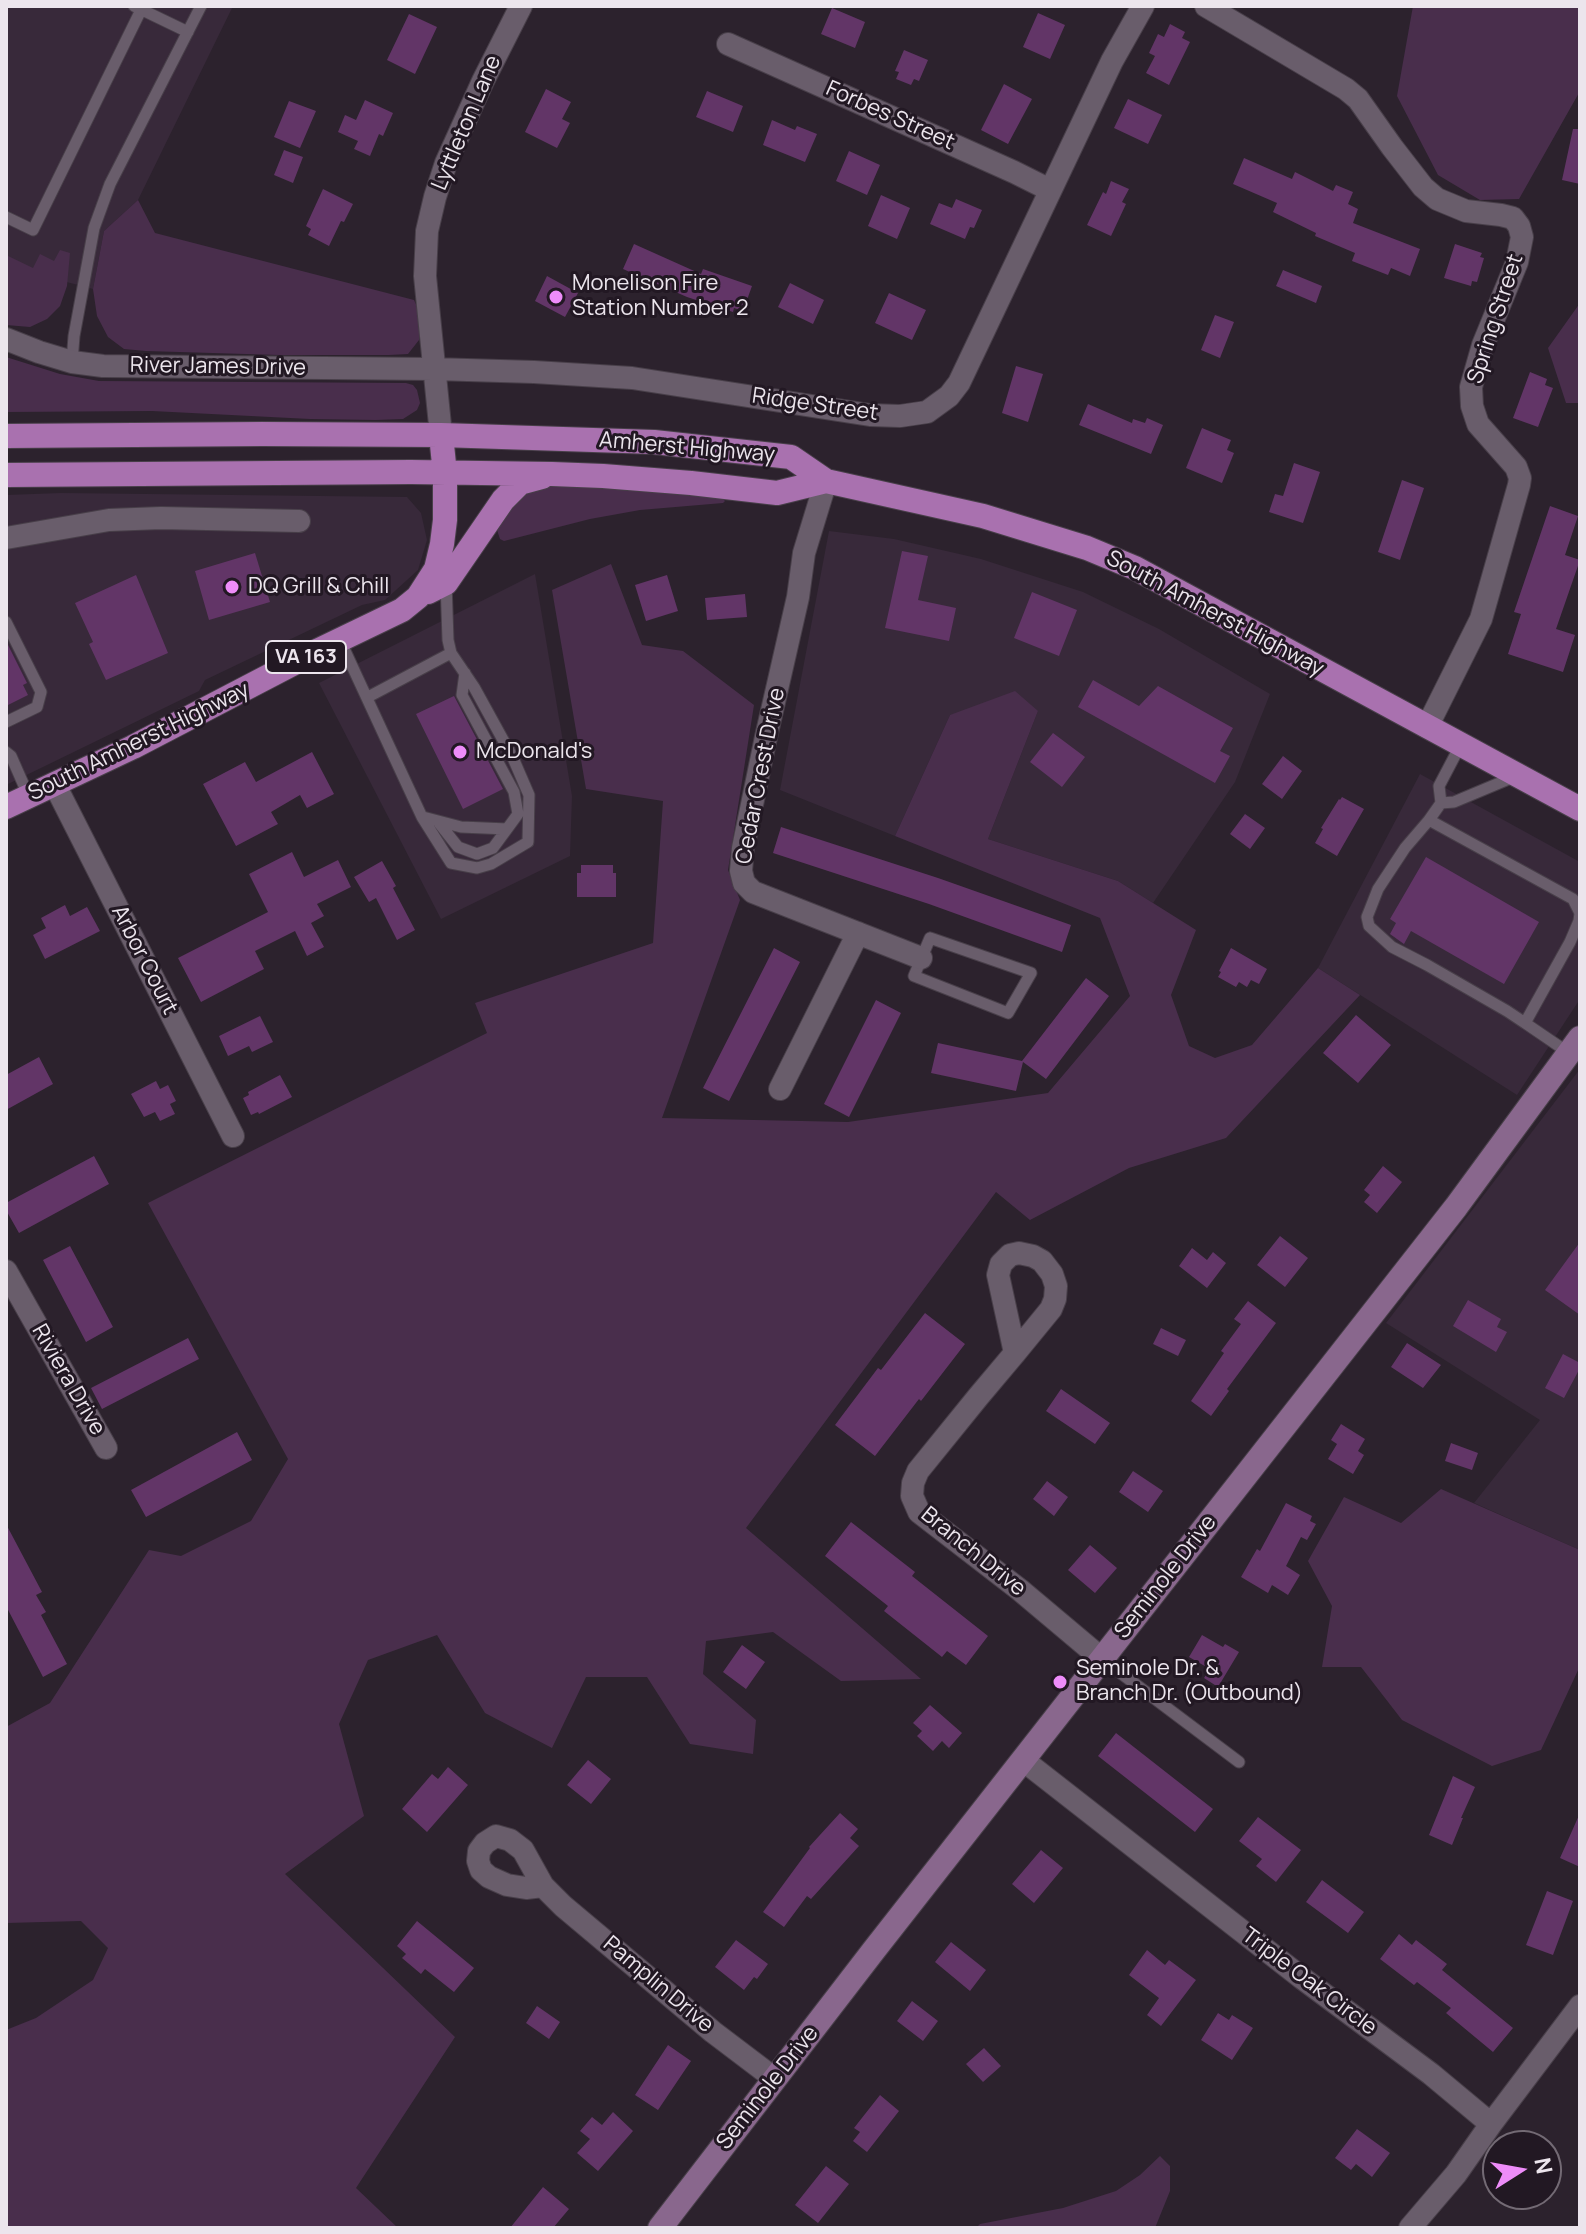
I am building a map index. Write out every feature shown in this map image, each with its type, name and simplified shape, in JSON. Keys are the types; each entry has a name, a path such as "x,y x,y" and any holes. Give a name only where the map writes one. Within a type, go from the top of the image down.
{"main road":[{"name":"Amherst Highway","path":"6,436 441,435 654,442 791,457 826,481"},
{"path":"441,435 445,474 441,576"},
{"name":"Amherst Highway","path":"6,475 552,474 691,483 777,493 826,481"},
{"path":"441,576 520,483 552,474"},
{"name":"South Amherst Highway","path":"826,481 983,516 1087,548 1135,568 1580,809"},
{"name":"South Amherst Highway","path":"6,807 402,610 441,576"}],"street":[{"name":"Lyttleton Lane","path":"441,435 425,276 427,231 446,163 521,6"},
{"name":"Ridge Street","path":"434,369 632,378 870,415 900,416 927,412 949,396 959,383 1112,61 1143,6"},
{"name":"Spring Street","path":"1206,6 1358,99 1423,187 1437,199 1466,211 1513,218 1519,226 1522,237 1517,262 1483,345 1471,387 1472,406 1478,424 1516,467 1519,485 1481,619 1427,727"},
{"name":"Forbes Street","path":"728,44 1001,165 1050,190"},
{"name":"River James Drive","path":"6,339 72,362 103,366 434,369"},
{"name":"Cedar Crest Drive","path":"826,481 804,553 798,597 766,737 741,871 744,883 753,892 921,958"},
{"path":"6,538 109,520 299,521"},
{"name":"Arbor Court","path":"55,785 233,1136"},
{"path":"780,1089 858,933"},
{"name":"Seminole Drive","path":"660,2228 1456,1207 1574,1046"},
{"name":"Riviera Drive","path":"6,1271 106,1448"},
{"name":"Branch Drive","path":"1015,1353 918,1471 912,1496 919,1512 1020,1590 1102,1659"},
{"name":"Triple Oak Circle","path":"1023,1760 1302,1978 1431,2074 1491,2124"},
{"name":"Pamplin Drive","path":"543,1886 713,2032 775,2079"},
{"path":"1410,2228 1456,2174 1580,2006"}],"lane":[{"path":"72,362 94,228 110,184 201,6"},
{"path":"6,217 33,230 137,8 188,32"},
{"path":"339,640 422,817 451,863 477,868 491,864 528,842 529,795 513,758 474,687 451,653 441,576"},
{"path":"6,622 41,692 37,707 6,722"},
{"path":"368,697 451,653"},
{"path":"439,823 458,847 477,854 493,848 518,814 514,792 462,695 465,673"},
{"path":"1460,746 1439,786 1441,803 1405,848 1378,889 1367,917 1369,926 1392,947 1525,1023 1574,1046"},
{"path":"6,752 11,756 29,797"},
{"path":"1441,803 1454,802 1517,776"},
{"path":"422,817 461,827 507,829"},
{"path":"1429,820 1573,899 1580,913 1570,942 1525,1023"},
{"path":"930,938 1031,973 1008,1013 914,976 921,958 930,938"},
{"path":"1102,1659 1239,1762"}],"shaded area":[{"path":"6,6 233,6 138,200 104,231 93,289 33,273 6,259"},
{"path":"1413,6 1580,6 1580,91 1519,199 1480,200 1438,175 1397,96"},
{"path":"138,200 155,233 414,300 419,311 419,340 408,354 389,355 279,355 124,349 108,337 97,316 93,289 104,231"},
{"path":"60,250 70,253 67,286 60,306 47,319 30,327 6,325 6,255 33,268 40,254 54,261"},
{"path":"1580,303 1580,403 1566,403 1548,348"},
{"path":"6,357 60,374 99,381 406,383 417,390 420,403 417,410 403,419 376,420 152,411 6,412"},
{"path":"535,486 675,493 725,501 640,510 504,541 500,539 497,530 503,509"},
{"path":"6,495 407,497 421,513 427,540 418,570 385,600 362,605 205,680 199,691 6,785"},
{"path":"829,531 894,539 981,559 1083,592 1159,629 1270,694 1235,782 1153,903 1118,881 988,839 1038,711 950,715 895,836 780,790"},
{"path":"611,564 642,645 683,651 754,705 728,870 740,900 662,1118 848,1122 1048,1093 1130,996 1100,918 895,836 950,715 1015,691 1038,711 988,839 1118,881 1196,930 1171,995 1189,1046 1215,1058 1252,1045 1318,968 1360,995 1226,1138 1129,1168 1030,1220 996,1192 746,1528 921,1679 841,1681 773,1632 706,1641 703,1674 756,1720 753,1754 690,1744 647,1677 586,1677 552,1748 485,1713 437,1635 368,1660 339,1724 364,1816 285,1874 455,2037 356,2188 398,2228 6,2228 6,2030 36,2018 93,1980 108,1948 81,1921 6,1923 6,1727 50,1703 149,1550 181,1556 251,1521 288,1459 148,1203 487,1033 475,1003 653,943 663,801 586,789 552,590"},
{"path":"535,574 572,796 570,856 441,919 319,683"},
{"path":"1420,774 1580,862 1580,999 1517,1095 1318,968"},
{"path":"1580,1069 1580,1550 1474,1503 1540,1420 1386,1323"},
{"path":"1441,1489 1580,1550 1580,1666 1541,1750 1492,1766 1402,1720 1361,1667 1322,1667 1332,1606 1308,1561 1344,1497 1401,1523"},
{"path":"1160,2156 1170,2166 1170,2191 1155,2228 976,2228 980,2224 1063,2208 1116,2191 1140,2175"}],"building":[{"path":"832,8 865,22 855,48 821,34"},
{"path":"1038,13 1065,25 1050,59 1023,47"},
{"path":"409,14 437,27 415,74 387,60"},
{"path":"1170,24 1185,32 1182,38 1190,42 1169,85 1146,73 1155,56 1149,53 1158,34 1164,37"},
{"path":"904,50 928,60 919,81 914,79 911,85 896,79 899,72 895,71"},
{"path":"1004,84 1032,99 1008,144 981,130"},
{"path":"546,89 571,102 562,119 570,123 557,148 525,132"},
{"path":"707,91 743,106 733,132 696,117"},
{"path":"1128,99 1162,115 1148,144 1114,128"},
{"path":"365,100 393,113 383,136 379,134 370,156 354,149 358,141 338,132 345,115 356,120"},
{"path":"289,101 316,111 300,148 274,137"},
{"path":"772,120 795,130 797,126 817,134 805,162 763,145"},
{"path":"1573,129 1580,129 1580,184 1562,180"},
{"path":"284,150 303,157 293,183 274,175"},
{"path":"849,151 880,165 867,195 836,181"},
{"path":"1244,158 1292,179 1295,172 1333,191 1336,185 1353,192 1348,204 1358,209 1353,223 1420,249 1410,276 1391,268 1388,275 1352,261 1355,253 1315,236 1316,233 1273,212 1277,203 1233,184"},
{"path":"1111,181 1129,189 1122,202 1126,204 1111,236 1087,225"},
{"path":"323,189 353,204 329,246 308,235 311,229 306,226"},
{"path":"881,195 910,208 897,239 868,226"},
{"path":"956,199 982,210 965,239 930,224 939,203 952,208"},
{"path":"634,244 701,274 703,269 752,286 743,311 734,308 733,312 687,297 623,269"},
{"path":"1455,244 1482,253 1480,257 1484,258 1477,282 1472,281 1471,286 1444,278"},
{"path":"1283,270 1322,286 1316,303 1276,286"},
{"name":"Monelison Fire Station Number 2","path":"547,276 578,293 565,317 535,301"},
{"path":"790,283 824,300 813,324 778,307"},
{"path":"889,293 926,310 912,340 875,323"},
{"path":"1215,315 1234,322 1220,358 1201,350"},
{"path":"1016,366 1043,374 1028,422 1002,413"},
{"path":"1530,372 1547,379 1545,385 1553,388 1538,427 1513,418"},
{"path":"1088,404 1132,423 1133,419 1145,423 1147,418 1163,425 1151,454 1079,425"},
{"path":"1202,428 1231,440 1227,450 1234,453 1222,483 1186,468"},
{"path":"1294,463 1320,472 1303,523 1269,512 1275,494 1283,496"},
{"path":"1402,480 1424,488 1400,560 1378,552"},
{"path":"1550,506 1578,516 1565,555 1580,560 1556,629 1575,635 1563,672 1508,654 1521,614 1514,612"},
{"path":"902,551 928,556 918,600 956,608 949,641 885,628"},
{"name":"DQ Grill & Chill","path":"255,553 270,602 209,620 195,571"},
{"path":"136,575 168,653 106,680 75,603"},
{"path":"667,575 678,611 646,621 635,585"},
{"path":"1032,592 1077,610 1059,656 1014,638"},
{"path":"745,594 747,617 707,620 705,598"},
{"path":"6,641 27,683 23,685 28,695 6,706"},
{"path":"1093,680 1139,706 1158,686 1233,728 1220,751 1230,756 1215,783 1078,707"},
{"name":"McDonald's","path":"454,696 503,789 463,809 416,714"},
{"path":"1053,733 1085,757 1062,787 1030,762"},
{"path":"312,752 334,794 307,808 300,795 271,812 278,824 236,846 203,784 245,762 256,782"},
{"path":"1283,756 1302,771 1282,799 1262,784"},
{"path":"1342,797 1364,809 1337,856 1315,843 1321,828"},
{"path":"1245,814 1265,828 1250,849 1230,834"},
{"path":"781,827 1071,925 1062,952 773,853"},
{"path":"292,852 304,877 338,860 351,887 317,904 324,916 311,923 324,947 307,956 295,931 255,951 264,969 201,1002 178,958 268,912 249,874"},
{"path":"1426,857 1539,922 1504,984 1411,931 1404,944 1390,934 1396,923 1390,919"},
{"path":"382,861 415,930 397,940 376,898 369,902 354,877"},
{"path":"581,865 613,865 616,897 577,897 577,873 581,873"},
{"path":"65,905 70,916 87,907 100,931 45,959 33,935 46,928 41,918"},
{"path":"774,948 800,962 729,1101 703,1088"},
{"path":"1231,948 1267,969 1259,984 1251,980 1247,987 1239,982 1236,987 1218,977"},
{"path":"1086,978 1109,996 1046,1079 1023,1062 1016,1091 931,1073 938,1043 1022,1061"},
{"path":"876,1000 901,1013 849,1117 824,1104"},
{"path":"1356,1015 1391,1045 1358,1083 1323,1053"},
{"path":"260,1016 273,1042 252,1052 249,1046 228,1056 219,1036"},
{"path":"39,1057 53,1084 6,1110 6,1075"},
{"path":"280,1075 292,1097 251,1115 243,1098 249,1095 248,1092"},
{"path":"156,1081 160,1089 168,1085 176,1101 170,1104 175,1114 160,1121 155,1112 144,1117 131,1094"},
{"path":"94,1156 109,1184 19,1233 6,1210 6,1203"},
{"path":"1383,1166 1402,1182 1377,1213 1364,1202 1370,1195 1364,1190"},
{"path":"1280,1236 1308,1258 1285,1287 1257,1265"},
{"path":"1580,1242 1580,1315 1545,1290"},
{"path":"70,1246 113,1327 86,1342 43,1260"},
{"path":"1192,1248 1207,1260 1213,1252 1226,1263 1207,1288 1179,1266"},
{"path":"1468,1300 1501,1319 1497,1327 1507,1332 1496,1352 1453,1326"},
{"path":"1248,1301 1276,1323 1211,1416 1191,1401 1241,1324 1234,1319"},
{"path":"925,1313 965,1344 875,1456 835,1425"},
{"path":"1161,1328 1186,1340 1178,1356 1153,1344"},
{"path":"188,1338 199,1359 102,1409 91,1388"},
{"path":"1407,1343 1441,1365 1423,1388 1391,1367"},
{"path":"1563,1354 1580,1363 1564,1398 1545,1388"},
{"path":"1061,1389 1110,1423 1095,1444 1046,1411"},
{"path":"1341,1424 1365,1439 1358,1451 1364,1455 1353,1474 1328,1459 1337,1444 1331,1440"},
{"path":"237,1432 252,1460 146,1517 131,1490"},
{"path":"1451,1443 1478,1453 1472,1470 1445,1461"},
{"path":"1133,1471 1163,1491 1148,1512 1119,1492"},
{"path":"1047,1481 1068,1497 1054,1516 1033,1499"},
{"path":"1286,1503 1312,1516 1310,1521 1316,1524 1307,1540 1301,1537 1286,1566 1300,1575 1288,1595 1272,1585 1268,1593 1241,1577 1257,1549 1260,1551"},
{"path":"851,1522 915,1572 912,1576 988,1636 966,1665 947,1651 942,1657 884,1611 888,1606 825,1556"},
{"path":"6,1524 42,1592 36,1595 46,1612 41,1615 67,1664 43,1677 6,1606"},
{"path":"1090,1545 1117,1568 1095,1593 1068,1570"},
{"path":"1202,1635 1239,1652 1218,1687 1204,1678 1210,1669 1189,1657"},
{"path":"742,1645 765,1662 746,1689 723,1672"},
{"path":"930,1705 962,1733 949,1748 942,1741 933,1751 917,1736 922,1731 913,1723"},
{"path":"1116,1733 1213,1809 1195,1832 1098,1756"},
{"path":"588,1760 611,1779 591,1804 567,1785"},
{"path":"448,1767 468,1785 427,1832 402,1809 432,1774 438,1779"},
{"path":"1453,1776 1475,1787 1452,1845 1429,1835"},
{"path":"840,1813 858,1829 850,1838 859,1846 811,1899 807,1896 784,1927 763,1912 809,1847"},
{"path":"1580,1813 1580,1867 1560,1858"},
{"path":"1258,1817 1301,1850 1276,1882 1256,1866 1262,1859 1239,1841"},
{"path":"1041,1850 1063,1868 1034,1903 1012,1884"},
{"path":"1322,1880 1364,1912 1348,1933 1306,1902"},
{"path":"1547,1891 1573,1901 1553,1955 1526,1945"},
{"path":"417,1921 474,1968 454,1992 425,1969 421,1974 402,1958 406,1954 397,1946"},
{"path":"1399,1934 1412,1945 1416,1940 1447,1964 1442,1970 1513,2028 1493,2052 1446,2013 1451,2008 1380,1959"},
{"path":"736,1940 768,1964 744,1990 715,1967"},
{"path":"951,1942 986,1970 970,1991 935,1962"},
{"path":"1147,1950 1165,1965 1169,1960 1196,1980 1161,2026 1147,2015 1159,1998 1129,1975"},
{"path":"912,2001 938,2021 923,2041 897,2021"},
{"path":"537,2006 560,2022 549,2039 526,2023"},
{"path":"1218,2013 1229,2020 1232,2015 1253,2028 1232,2060 1201,2040"},
{"path":"668,2045 691,2061 658,2110 635,2095"},
{"path":"984,2048 1001,2066 983,2082 966,2064"},
{"path":"880,2095 899,2111 867,2152 853,2141 860,2132 854,2128"},
{"path":"613,2112 633,2131 598,2171 577,2153 590,2139 580,2131 592,2117 602,2125"},
{"path":"1357,2129 1390,2153 1372,2177 1356,2164 1351,2170 1335,2158"},
{"path":"826,2166 849,2184 818,2223 795,2205"},
{"path":"543,2187 569,2209 553,2228 510,2228"}],"place":[{"name":"Monelison Fire Station Number 2","path":"556,297"},
{"name":"DQ Grill & Chill","path":"232,587"},
{"name":"McDonald's","path":"460,752"},
{"name":"Seminole Dr. & Branch Dr. (Outbound)","path":"1060,1682"}]}
